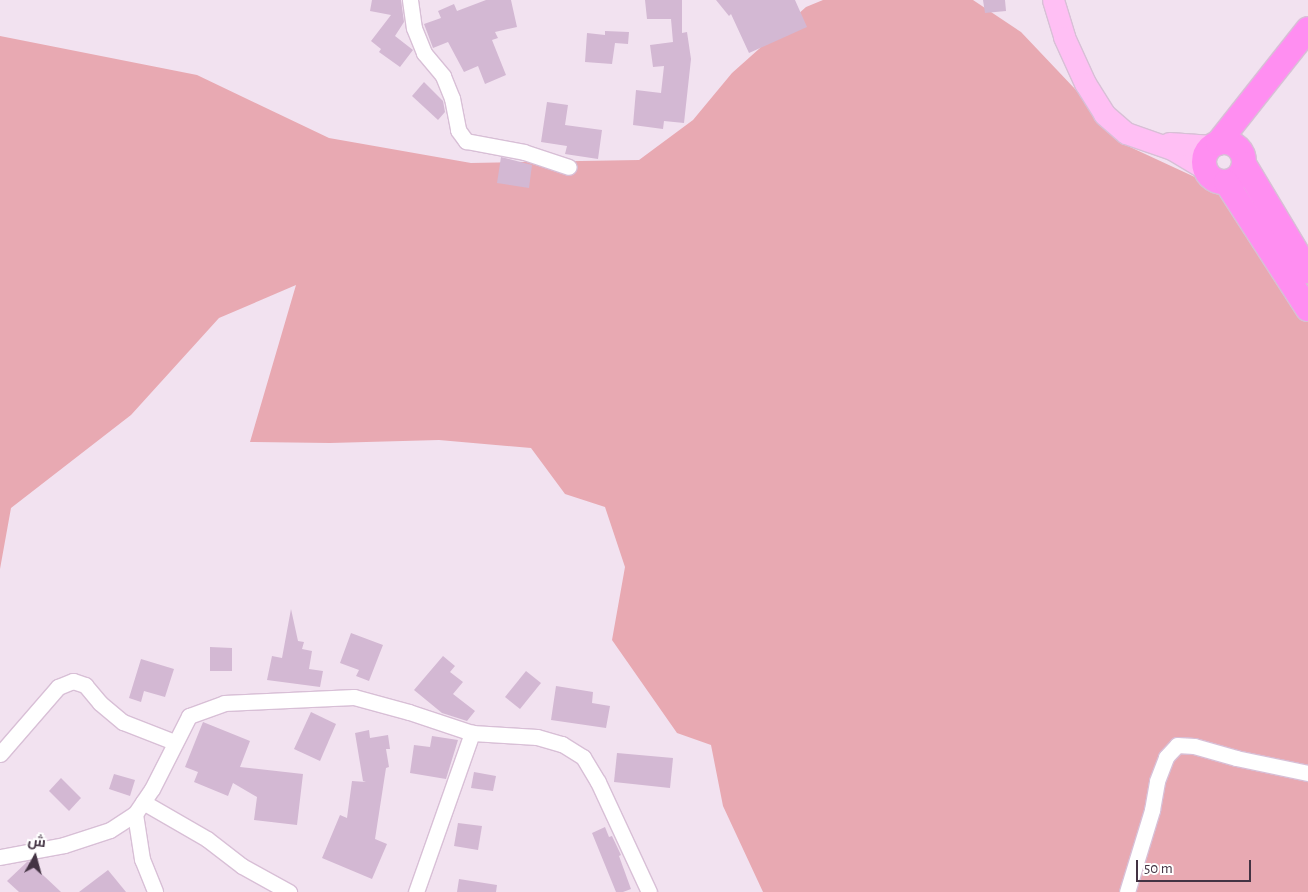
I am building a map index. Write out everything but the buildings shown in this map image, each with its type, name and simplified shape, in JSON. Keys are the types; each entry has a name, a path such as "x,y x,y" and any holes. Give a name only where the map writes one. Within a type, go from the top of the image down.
{"main road":[{"path":"1053,0 1064,37 1085,83 1104,114 1126,133 1154,141 1180,153 1205,169 1214,179 1226,182 1238,176 1243,158 1252,102"},
{"path":"1205,169 1205,156 1252,102 1308,29"},
{"path":"1154,141 1231,143 1243,158 1308,271"},
{"path":"1226,182 1308,309"}],"street":[{"path":"410,0 414,28 424,53 443,76 452,98 458,130 466,141 524,152 569,167"},
{"path":"0,754 58,687 73,681 86,685 100,703 123,722 174,742"},
{"path":"0,857 64,845 110,830 139,808 190,716 224,703 354,697 409,712 472,733 537,737 562,744 583,757 602,791 649,892"},
{"path":"416,892 472,733"},
{"path":"1127,892 1152,810 1157,780 1166,757 1177,745 1194,746 1236,758 1308,773"},
{"path":"139,808 142,858 155,892"},
{"path":"139,808 207,839 242,866 289,892"}],"shaded area":[{"path":"823,0 973,0 1021,32 1130,147 1253,204 1308,296 1308,892 763,892 723,806 711,745 677,733 612,640 625,567 605,507 565,494 531,448 439,440 330,443 250,442 296,285 219,318 131,415 11,508 0,569 0,36 197,75 329,138 471,163 639,160 693,120 732,73 806,7"}]}
